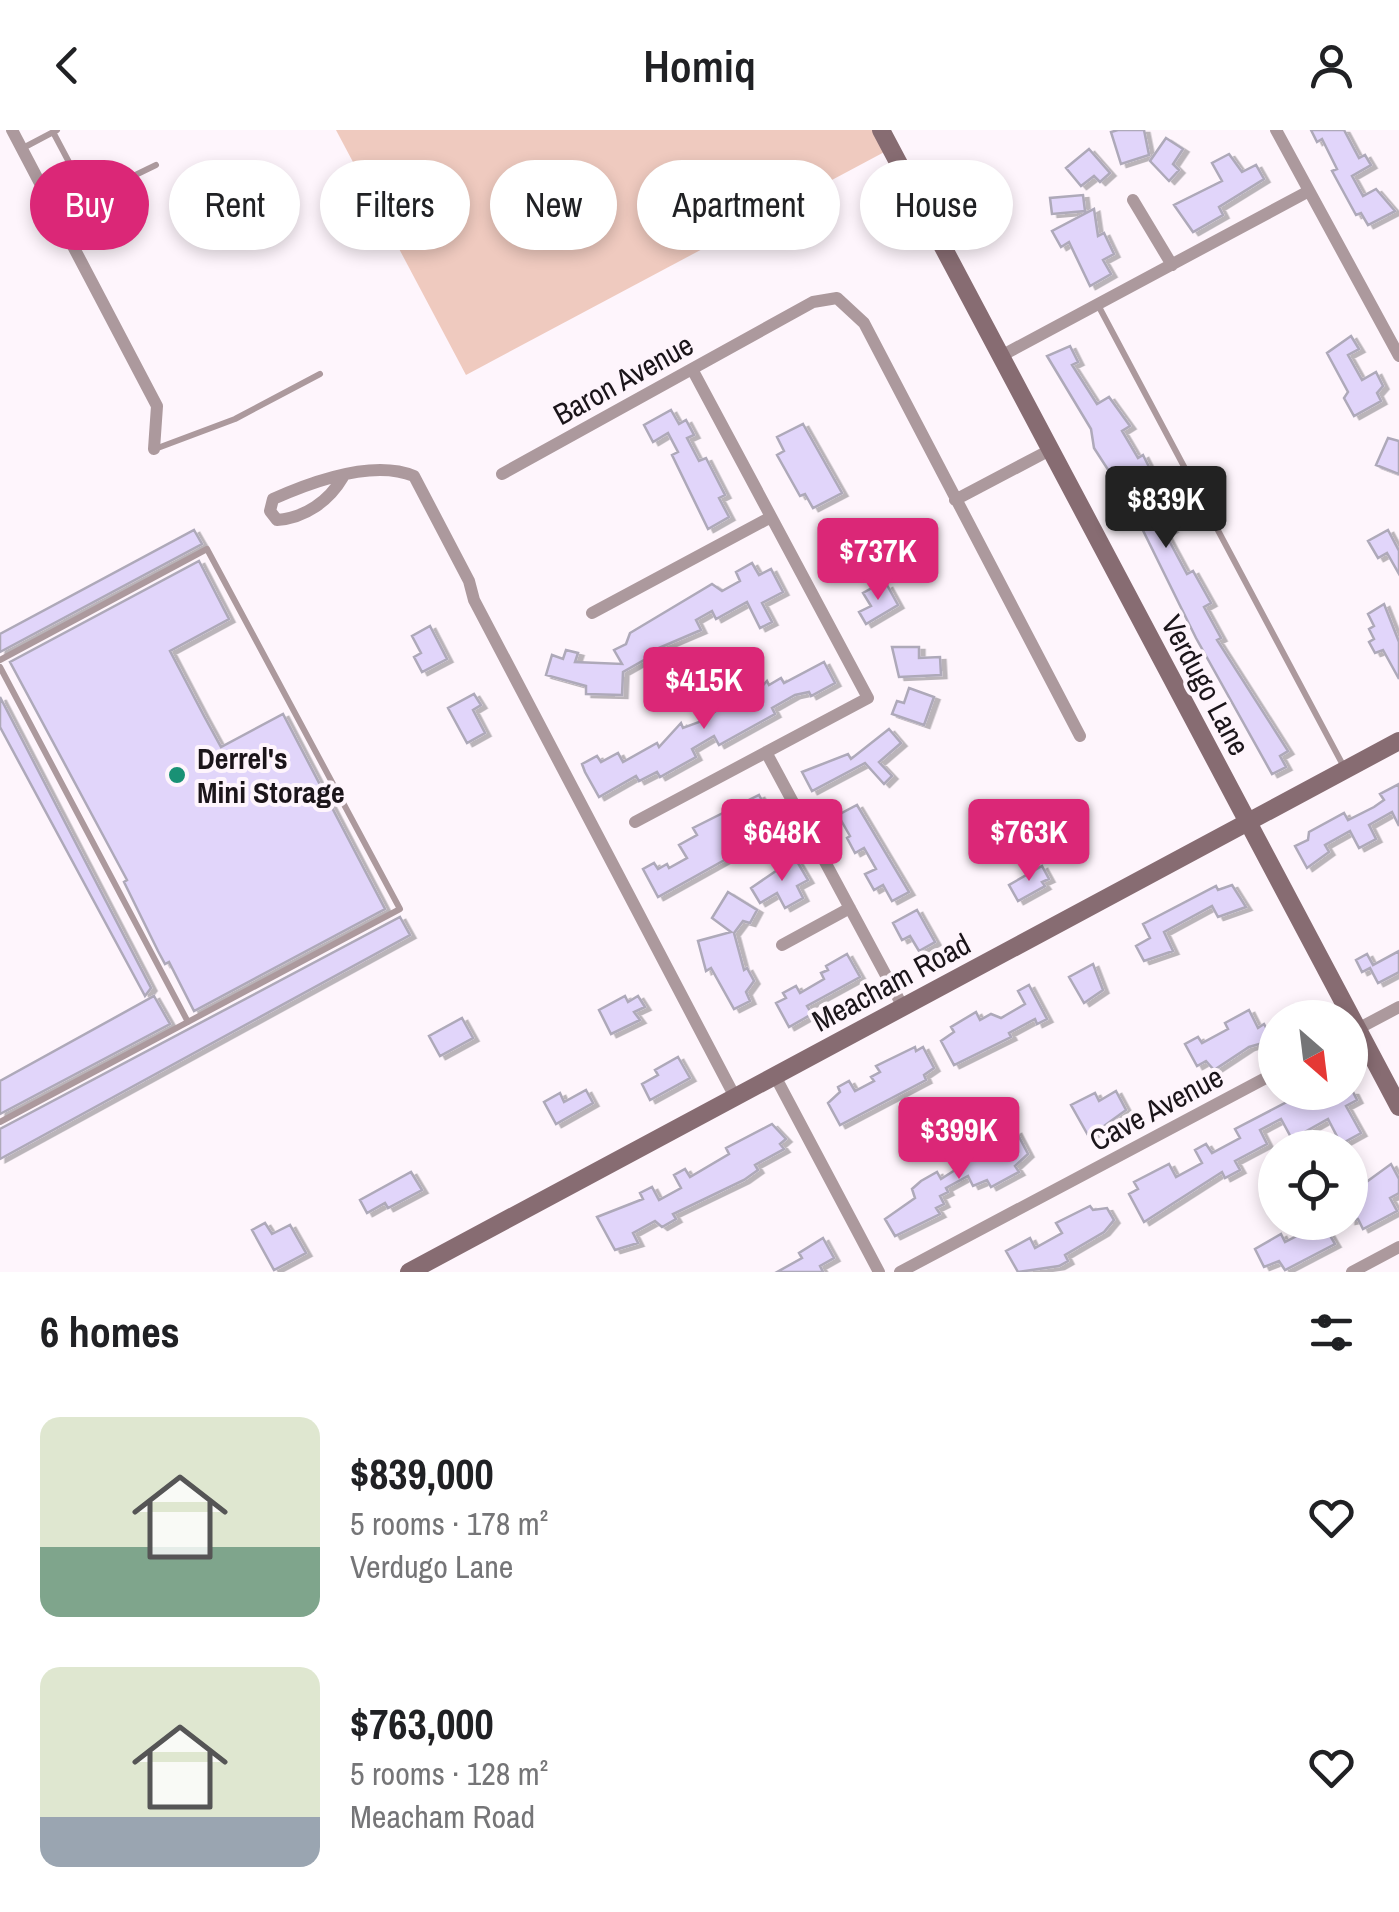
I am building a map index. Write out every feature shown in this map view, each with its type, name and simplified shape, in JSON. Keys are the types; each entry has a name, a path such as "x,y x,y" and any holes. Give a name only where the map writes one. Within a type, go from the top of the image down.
{"street":[{"path":"12,130 156,406 154,449"},
{"name":"Verdugo Lane","path":"881,130 1338,1000"},
{"path":"1276,130 1399,356"},
{"path":"1001,356 1308,191"},
{"path":"1133,200 1172,264"},
{"name":"Baron Avenue","path":"502,474 813,302 837,298 848,304 864,323 954,500"},
{"path":"635,822 868,698 692,369"},
{"path":"1050,450 954,500 1080,736"},
{"path":"343,478 318,506 288,520 278,520 270,510 273,500 292,490 375,470 414,476 735,1098"},
{"path":"592,613 771,517"},
{"name":"Meacham Road","path":"409,1272 1399,741"},
{"path":"766,752 903,1007"},
{"path":"782,945 850,908"},
{"path":"1368,1024 1399,1007"},
{"name":"Verdugo Lane","path":"1368,1055 1399,1107"},
{"path":"774,1076 879,1272"},
{"name":"Cave Avenue","path":"900,1272 1258,1082"},
{"path":"1352,1272 1399,1247"}],"lane":[{"path":"22,148 54,131 88,198 156,165"},
{"path":"1098,304 1346,770"},
{"path":"154,449 235,419 320,374"},
{"path":"0,1122 188,1022 400,909 207,549 0,664 188,1022"}],"shaded area":[{"path":"336,130 880,130 890,149 869,160 860,160 860,165 840,176 840,160 637,160 637,250 701,250 466,375 400,250 470,250 470,160 352,160"}],"building":[{"path":"1144,130 1149,155 1121,164 1111,132"},
{"path":"1311,130 1344,130 1359,158 1365,155 1371,165 1352,176 1363,196 1376,189 1395,211 1368,225 1361,213 1356,215 1332,171 1337,169 1322,139 1317,142"},
{"path":"1166,138 1183,149 1173,164 1179,170 1169,181 1150,161"},
{"path":"1089,149 1110,173 1100,182 1094,176 1081,186 1066,168"},
{"path":"1229,154 1242,172 1256,165 1264,179 1219,207 1223,215 1193,232 1174,205 1222,181 1212,163"},
{"path":"1083,195 1085,211 1052,214 1050,198"},
{"path":"1094,209 1098,236 1104,233 1114,254 1103,260 1111,274 1090,286 1069,242 1061,247 1052,231"},
{"path":"1351,336 1359,349 1348,355 1362,380 1376,372 1383,386 1377,393 1381,401 1354,416 1344,398 1348,392 1327,353"},
{"path":"1070,346 1078,362 1072,365 1097,404 1109,397 1130,426 1122,431 1138,458 1143,455 1149,467 1136,474 1172,529 1165,533 1187,574 1193,571 1211,603 1204,607 1221,638 1217,640 1288,751 1280,756 1286,767 1272,774 1196,638 1129,502 1094,448 1091,429 1047,356"},
{"path":"671,410 679,424 686,420 694,435 687,438 699,461 706,458 725,495 719,498 729,517 708,529 672,455 678,452 668,433 653,442 644,425"},
{"path":"803,424 842,493 813,508 805,494 800,496 777,455 784,451 777,437"},
{"path":"1388,438 1399,441 1399,474 1376,465"},
{"path":"853,523 867,547 848,558 837,543 827,549 820,536"},
{"path":"194,530 202,544 0,652 0,634"},
{"path":"1388,530 1399,551 1399,574 1387,553 1378,558 1368,541"},
{"path":"199,561 229,619 170,651 204,716 221,747 283,714 385,909 194,1011 169,962 165,964 158,951 124,882 127,880 10,662"},
{"path":"752,563 759,575 771,569 783,592 762,603 772,622 760,628 747,602 716,619 712,611 696,620 701,630 654,650 651,656 623,672 622,695 586,694 586,686 546,675 552,655 563,659 566,650 578,653 575,662 622,664 614,650 626,644 630,633 712,584 722,591 740,581 736,572"},
{"path":"879,584 881,589 887,585 898,605 866,624 859,612 871,606 863,593"},
{"path":"1384,604 1399,642 1399,679 1383,650 1375,653 1369,642 1374,639 1369,629 1374,626 1368,614"},
{"path":"430,626 447,659 422,672 414,657 421,653 412,636"},
{"path":"892,647 919,647 919,658 940,657 941,675 899,677"},
{"path":"824,662 835,683 811,696 809,692 795,695 772,708 775,714 719,745 714,736 692,749 696,757 660,777 657,772 639,781 636,776 599,797 585,772 582,764 597,756 601,762 618,753 623,762 657,743 659,747 681,723 683,728 702,721 734,698 736,703 754,695 767,681 769,685 781,678 784,683"},
{"path":"909,688 934,697 924,725 892,714 897,701 904,703"},
{"path":"474,694 481,705 473,710 485,733 467,743 448,708"},
{"path":"0,697 151,988 145,996 0,727"},
{"path":"889,729 901,743 879,762 892,776 884,784 865,763 812,791 802,772 848,754 851,759"},
{"path":"1399,784 1399,826 1392,812 1369,825 1376,839 1359,848 1350,831 1325,845 1329,852 1307,868 1295,846 1308,840 1309,832 1344,813 1348,820 1374,807 1384,800 1380,794"},
{"path":"759,795 781,835 768,842 758,823 729,839 737,853 658,897 643,869 654,863 658,869 667,864 669,868 687,858 679,845 697,835 693,828"},
{"path":"857,805 909,892 892,901 883,885 874,890 865,874 876,869 864,848 855,853 838,815"},
{"path":"795,858 808,880 797,886 803,898 785,908 777,893 760,903 751,888"},
{"path":"1042,866 1049,879 1042,882 1045,886 1018,901 1009,885"},
{"path":"1232,885 1246,907 1218,917 1212,906 1164,932 1173,951 1144,961 1136,946 1150,938 1143,924 1216,886 1218,890"},
{"path":"728,892 757,910 750,923 743,921 734,933 744,970 747,968 754,981 746,992 750,1001 734,1009 711,968 706,971 698,941 731,932 712,918"},
{"path":"917,910 935,942 919,951 910,936 902,940 893,923"},
{"path":"400,917 410,935 0,1159 0,1129"},
{"path":"1399,951 1399,972 1378,983 1370,968 1362,972 1356,960 1367,954 1373,965"},
{"path":"847,954 860,977 807,1006 812,1014 789,1027 776,1003 786,998 783,993 796,986 800,993 824,979 821,973 828,970 826,966"},
{"path":"1093,964 1103,990 1084,1003 1069,977"},
{"path":"1029,985 1047,1019 1037,1024 1035,1019 1009,1033 1011,1037 954,1065 941,1041 954,1032 951,1027 976,1012 980,1020 991,1014 1001,1018 1025,1004 1018,991"},
{"path":"154,996 170,1024 0,1114 0,1081"},
{"path":"625,996 628,1002 638,996 645,1007 634,1012 640,1020 611,1034 599,1010"},
{"path":"1249,1010 1258,1028 1258,1044 1214,1070 1206,1061 1197,1066 1185,1044 1198,1037 1202,1043 1228,1029 1225,1023"},
{"path":"462,1018 473,1038 440,1056 429,1036"},
{"path":"915,1047 916,1051 923,1047 934,1068 924,1075 926,1080 840,1125 828,1103 840,1092 838,1087 849,1081 855,1091 874,1081 871,1077 880,1072 876,1066"},
{"path":"678,1057 690,1078 650,1100 642,1084 658,1075 655,1070"},
{"path":"586,1090 593,1103 556,1124 544,1102 560,1093 564,1102"},
{"path":"1116,1091 1126,1110 1089,1137 1071,1105 1095,1093 1099,1101"},
{"path":"1271,1110 1348,1110 1359,1130 1334,1130 1328,1119 1308,1130 1287,1130 1281,1119 1258,1130 1258,1149 1235,1161 1240,1170 1225,1178 1222,1172 1144,1222 1129,1194 1138,1189 1134,1182 1169,1164 1176,1177 1202,1163 1195,1150 1206,1144 1212,1153 1240,1138 1235,1129"},
{"path":"772,1124 786,1139 780,1144 784,1149 755,1165 758,1170 673,1214 676,1219 662,1227 655,1221 633,1233 638,1243 615,1250 597,1217 643,1199 640,1193 652,1187 659,1200 681,1188 674,1175 685,1169 690,1177 729,1154 726,1148"},
{"path":"1016,1131 1028,1154 1015,1166 1019,1172 991,1187 987,1180 973,1186 968,1176 946,1188 948,1192 940,1196 944,1204 936,1208 940,1214 895,1236 885,1219 915,1198 912,1189 921,1181 937,1172 941,1179"},
{"path":"1391,1164 1399,1179 1399,1193 1390,1198 1397,1211 1368,1226 1368,1181"},
{"path":"411,1172 422,1190 388,1208 385,1203 367,1213 360,1200"},
{"path":"1090,1206 1093,1210 1107,1208 1114,1220 1104,1232 1065,1255 1068,1261 1059,1266 1018,1272 1006,1251 1030,1238 1035,1248 1062,1233 1056,1223"},
{"path":"265,1223 272,1234 290,1225 306,1253 274,1270 252,1230"},
{"path":"823,1238 834,1258 820,1266 823,1272 777,1272 802,1258 799,1253"},
{"path":"1271,1240 1333,1240 1335,1244 1285,1270 1279,1261 1264,1267 1255,1249"}],"place":[{"name":"Derrel's Mini Storage","path":"177,775"}]}
